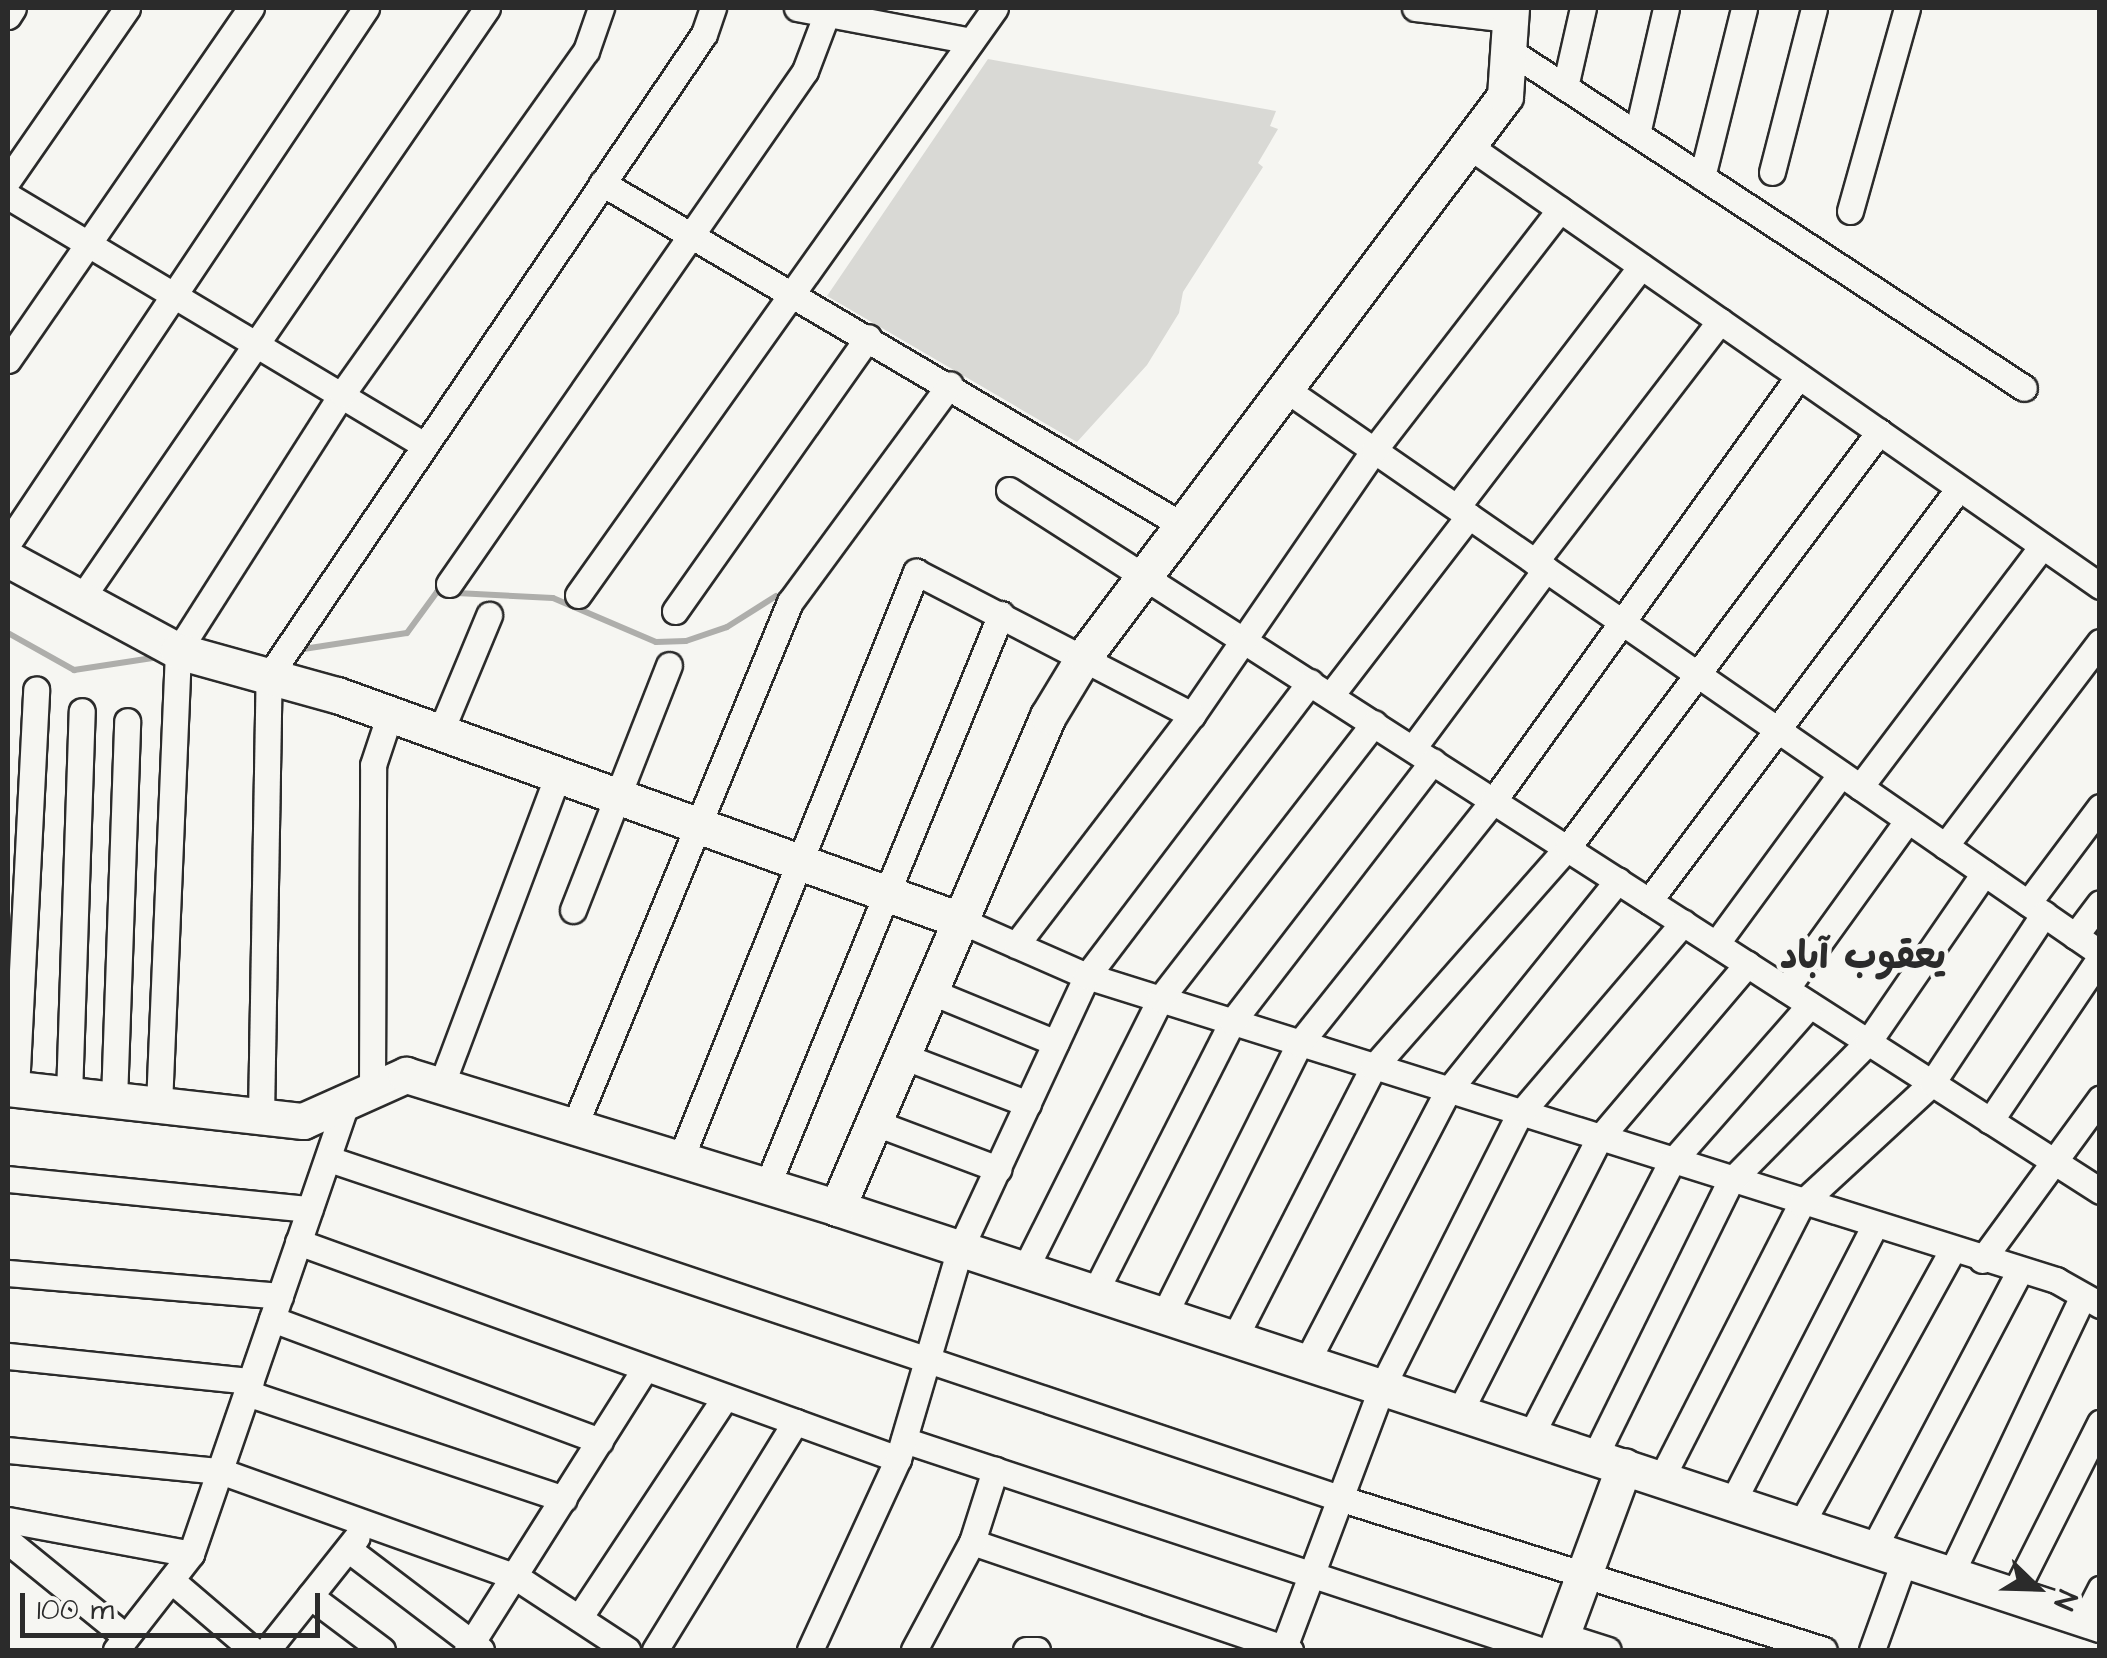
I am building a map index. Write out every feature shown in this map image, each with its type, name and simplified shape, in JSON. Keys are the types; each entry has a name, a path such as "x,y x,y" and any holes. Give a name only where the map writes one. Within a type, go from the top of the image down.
{"street":[{"path":"8,16 14,8"},
{"path":"8,180 127,8"},
{"path":"8,360 251,8"},
{"path":"8,543 172,292 366,8"},
{"path":"81,598 254,340 488,8"},
{"path":"159,1105 178,651 342,394 586,51 601,8"},
{"path":"262,1116 269,676 704,34 713,8"},
{"path":"797,8 971,41"},
{"path":"578,594 995,8"},
{"path":"1415,8 1509,25 1565,87 2024,388"},
{"path":"1565,87 1583,8"},
{"path":"1637,134 1666,8"},
{"path":"1702,177 1744,8"},
{"path":"1772,172 1814,8"},
{"path":"1850,211 1907,8"},
{"path":"448,584 806,71 827,13"},
{"path":"837,1208 957,919 1048,716 1085,656 1504,96 1509,25"},
{"path":"1466,144 2100,586"},
{"path":"602,183 950,384 1182,525"},
{"path":"8,196 423,444"},
{"path":"1016,945 1192,716 1374,450 1560,209"},
{"path":"810,1650 901,1450 960,1250 1087,976 1463,511 1641,266"},
{"path":"1094,1294 1232,1022 1423,755 1541,565 1720,321"},
{"path":"675,611 868,337"},
{"path":"1163,1318 1299,1044 1494,800 1798,376"},
{"path":"574,1127 790,602 950,384"},
{"path":"1284,388 2100,955 1990,1120"},
{"path":"1232,1341 1373,1068 1568,848 1879,432"},
{"path":"1649,900 1959,488"},
{"path":"1009,490 2100,1191"},
{"path":"1716,944 2042,546"},
{"path":"8,559 178,651 390,714 957,919 1087,976 1671,1164 2020,1270 2091,1300 1950,1576"},
{"path":"680,1160 916,572 1085,656 1192,716"},
{"path":"766,1186 883,893 1001,614"},
{"path":"440,733 489,615"},
{"path":"1945,846 2100,642"},
{"path":"573,910 669,665"},
{"path":"36,688 12,1089 303,1120 406,1075 837,1208 2013,1596 2095,1611"},
{"path":"68,1095 82,711"},
{"path":"8,1542 119,1647 191,1554 310,1209 359,1097 374,765 390,714"},
{"path":"114,1100 127,720"},
{"path":"1024,1270 1160,999 1374,723"},
{"path":"441,1086 557,777"},
{"path":"1661,1479 1801,1204 1932,1083 2100,807"},
{"path":"1786,989 1908,820"},
{"path":"1552,1645 1586,1576 1610,1462 1730,1182 1868,1042 1984,872"},
{"path":"1305,1365 1447,1092 1618,880"},
{"path":"2075,936 2100,903"},
{"path":"972,1542 1285,1650 1380,1389 1519,1114 1683,922"},
{"path":"1460,1413 1598,1140 1748,964"},
{"path":"927,990 1056,1043"},
{"path":"1531,1435 1671,1164 1810,1004"},
{"path":"900,1055 1028,1104"},
{"path":"1982,1260 2056,1164 2100,1098"},
{"path":"873,1122 998,1170"},
{"path":"329,1159 928,1356 1340,1498 1824,1650"},
{"path":"8,1179 310,1209"},
{"path":"1732,1503 1874,1227"},
{"path":"298,1242 795,1422 995,1470 1552,1645 1608,1650"},
{"path":"1800,1526 1952,1251"},
{"path":"1872,1650 1888,1556 2020,1270"},
{"path":"8,1273 276,1307 600,1440"},
{"path":"8,1356 249,1387 564,1499"},
{"path":"348,1549 473,1649 645,1368"},
{"path":"579,1618 725,1397"},
{"path":"655,1650 795,1422"},
{"path":"2013,1596 2100,1423"},
{"path":"8,1450 220,1470 366,1526 516,1576 627,1650"},
{"path":"914,1650 972,1542 995,1470"},
{"path":"8,1520 191,1554"},
{"path":"267,1650 366,1526"},
{"path":"171,1580 252,1650"},
{"path":"310,1596 382,1650"},
{"path":"1026,1650 1038,1650"}],"shaded area":[{"path":"988,59 1276,111 1270,126 1278,129 1258,163 1263,167 1183,292 1179,313 1147,365 1077,442 827,296"}],"waterway":[{"path":"297,650 407,633 437,592 553,598 656,642 686,641 727,627 776,596"},
{"path":"8,633 74,670 159,657"}],"district":[{"name":"یعقوب آباد","path":"1863,958"}]}
